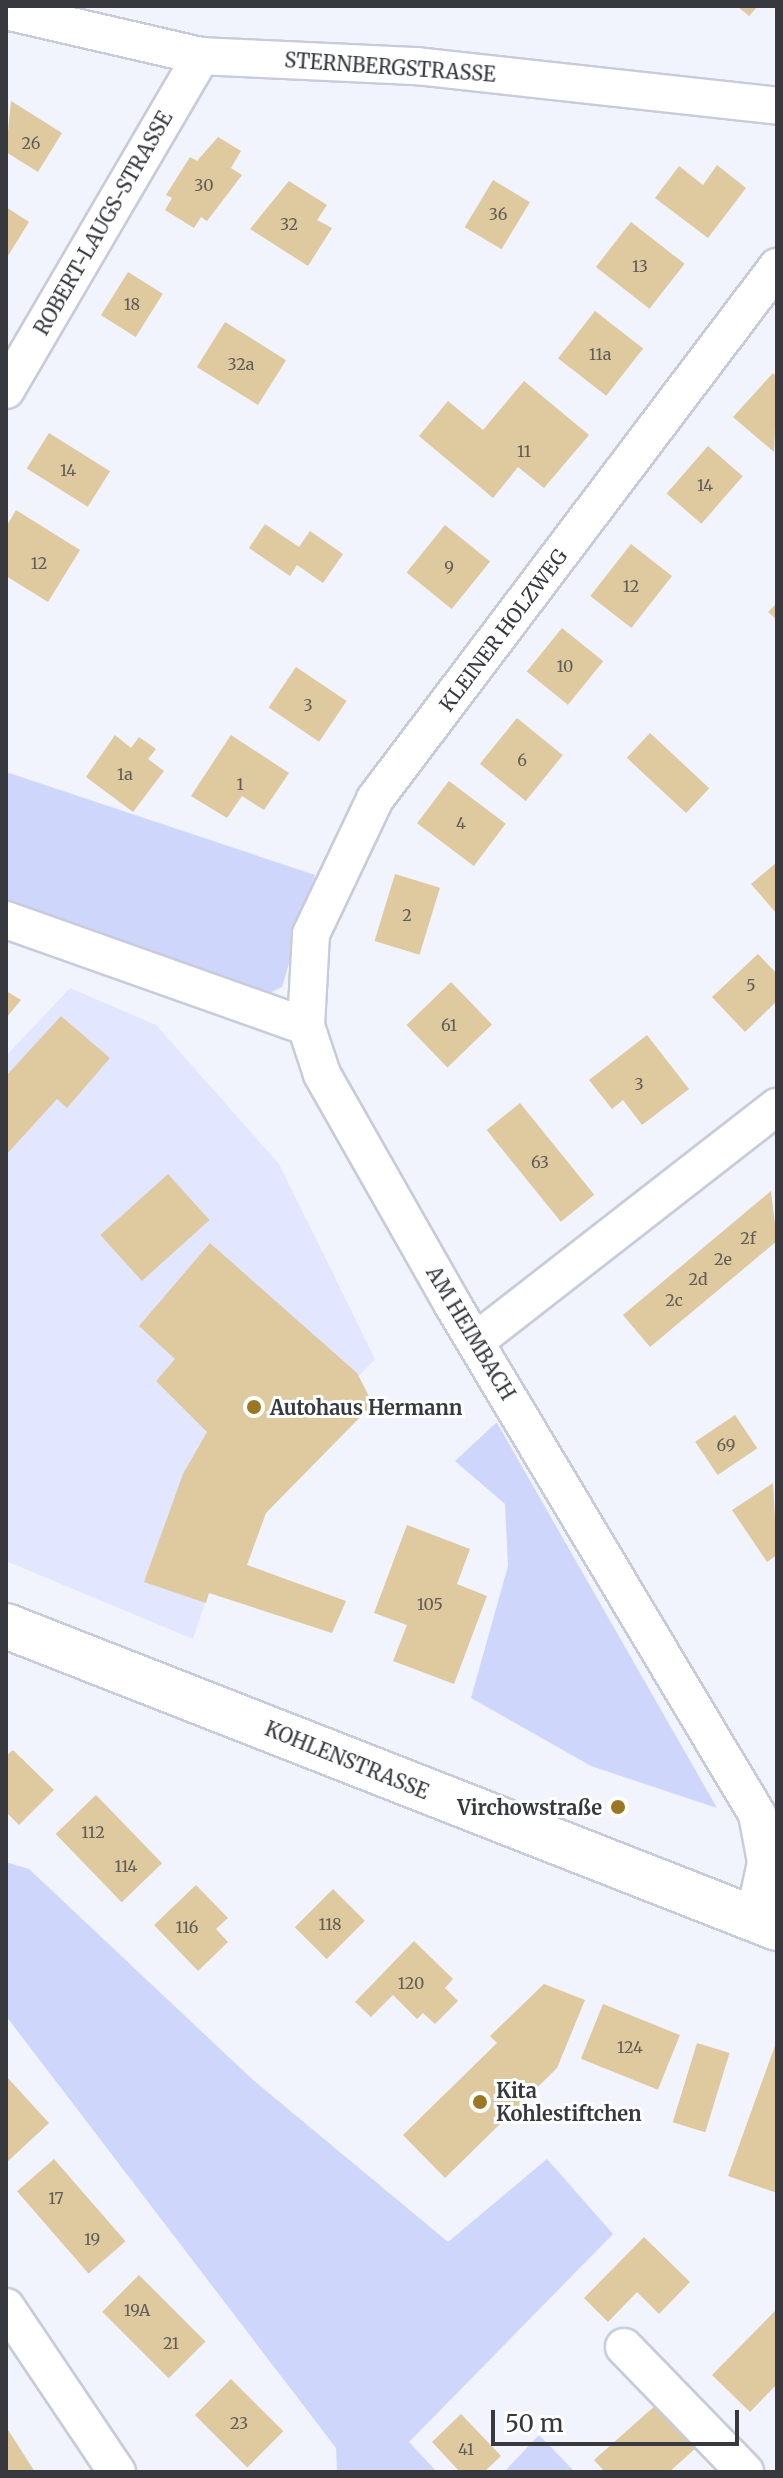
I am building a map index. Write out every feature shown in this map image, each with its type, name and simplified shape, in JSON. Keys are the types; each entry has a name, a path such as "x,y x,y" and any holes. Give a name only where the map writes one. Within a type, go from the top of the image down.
{"main road":[{"name":"KOHLENSTRASSE","path":"6,1626 765,1924"}],"street":[{"name":"STERNBERGSTRASSE","path":"6,11 201,56 417,66 777,106"},
{"name":"ROBERT-LAUGS-STRASSE","path":"6,390 201,56"},
{"name":"KLEINER HOLZWEG","path":"306,1026 311,934 375,799 777,267"},
{"path":"6,920 306,1026"},
{"name":"AM HEIMBACH","path":"306,1026 322,1074 476,1341 767,1804 765,1924"},
{"path":"476,1341 777,1107"},
{"path":"6,2307 117,2472"},
{"path":"624,2347 745,2472"}],"shaded area":[{"path":"6,772 315,875 282,987 259,998 6,907"},
{"path":"70,988 156,1025 279,1164 375,1359 238,1501 193,1639 6,1561 6,1056"},
{"path":"496,1423 717,1808 591,1766 471,1698 508,1566 505,1504 455,1461"},
{"path":"6,1862 29,1869 253,2080 448,2242 547,2159 613,2234 409,2442 437,2472 337,2472 336,2448 6,2016"},
{"path":"539,2435 575,2472 504,2472"}],"building":[{"path":"737,6 758,6 749,16"},
{"path":"11,101 62,133 38,172 6,152"},
{"path":"218,137 241,151 231,168 242,175 207,221 201,217 194,228 165,210 172,198 166,195 190,157 197,161"},
{"path":"717,165 746,188 708,238 655,198 679,166 703,185"},
{"path":"493,180 530,202 502,249 465,227"},
{"path":"289,181 327,205 317,220 332,228 308,266 250,229"},
{"path":"6,207 29,222 6,259"},
{"path":"631,222 685,264 649,309 596,267"},
{"path":"128,272 163,294 136,337 101,315"},
{"path":"595,311 643,349 606,396 558,358"},
{"path":"225,322 286,360 258,405 197,367"},
{"path":"773,373 777,377 774,452 733,417"},
{"path":"524,381 589,435 544,488 518,467 493,498 419,436 448,401 483,430"},
{"path":"49,433 110,471 88,507 27,469"},
{"path":"708,446 743,476 701,524 667,494"},
{"path":"16,510 80,550 48,602 6,576 6,527"},
{"path":"265,524 299,547 310,531 343,554 323,583 297,565 290,576 249,548"},
{"path":"445,525 490,562 452,609 407,572"},
{"path":"631,544 672,576 631,628 590,596"},
{"path":"777,603 777,620 768,612"},
{"path":"562,628 603,661 568,705 527,672"},
{"path":"296,667 347,701 319,742 269,708"},
{"path":"517,718 563,755 526,801 480,764"},
{"path":"650,733 709,788 686,813 627,758"},
{"path":"115,735 131,748 139,737 156,749 148,759 164,771 133,812 86,777"},
{"path":"231,735 289,773 264,810 242,796 227,818 191,796"},
{"path":"449,781 506,824 474,866 417,823"},
{"path":"777,862 777,914 751,884"},
{"path":"395,874 440,888 419,955 375,941"},
{"path":"758,954 777,974 777,1001 745,1032 712,997"},
{"path":"451,982 492,1024 447,1068 406,1025"},
{"path":"6,991 21,1000 6,1018"},
{"path":"61,1016 110,1058 67,1108 57,1099 6,1155 6,1076"},
{"path":"647,1035 689,1089 642,1125 623,1100 612,1109 589,1080"},
{"path":"520,1103 594,1195 561,1222 487,1130"},
{"path":"168,1174 209,1220 142,1281 100,1235"},
{"path":"771,1191 777,1241 650,1347 623,1315"},
{"name":"Autohaus Hermann","path":"210,1243 357,1373 373,1404 266,1513 247,1565 346,1601 332,1633 209,1593 206,1603 144,1582 183,1474 207,1432 156,1381 175,1359 139,1326"},
{"path":"735,1415 757,1448 718,1475 695,1442"},
{"path":"773,1483 777,1555 767,1562 732,1510"},
{"path":"407,1525 470,1549 457,1584 487,1596 454,1684 393,1661 407,1625 374,1613"},
{"path":"13,1750 54,1790 19,1825 6,1812 6,1756"},
{"path":"96,1795 162,1863 122,1902 56,1834"},
{"path":"196,1885 228,1918 216,1929 228,1942 198,1971 154,1925"},
{"path":"333,1889 365,1921 327,1959 295,1927"},
{"path":"414,1941 453,1979 445,1988 458,2001 435,2024 423,2013 417,2019 393,1995 371,2017 355,2002"},
{"name":"Kita Kohlestiftchen","path":"544,1984 585,2000 557,2068 445,2178 403,2135 497,2043 490,2036"},
{"path":"603,2004 680,2035 658,2090 581,2059"},
{"path":"777,2040 777,2193 728,2176"},
{"path":"697,2043 730,2053 705,2132 673,2122"},
{"path":"6,2076 49,2123 6,2163"},
{"path":"54,2159 126,2241 89,2273 17,2191"},
{"path":"644,2237 690,2282 659,2314 637,2292 608,2322 584,2298"},
{"path":"139,2275 205,2341 169,2378 102,2312"},
{"path":"777,2309 777,2384 750,2412 712,2375"},
{"path":"231,2379 283,2431 247,2467 195,2415"},
{"path":"657,2404 696,2448 669,2472 605,2472 594,2460"},
{"path":"461,2414 501,2456 484,2472 460,2472 432,2442"},
{"path":"6,2427 10,2433 35,2472 6,2472"}],"place":[{"name":"Autohaus Hermann","path":"254,1407"},
{"name":"Virchowstraße","path":"618,1807"},
{"name":"Kita Kohlestiftchen","path":"480,2102"}]}
